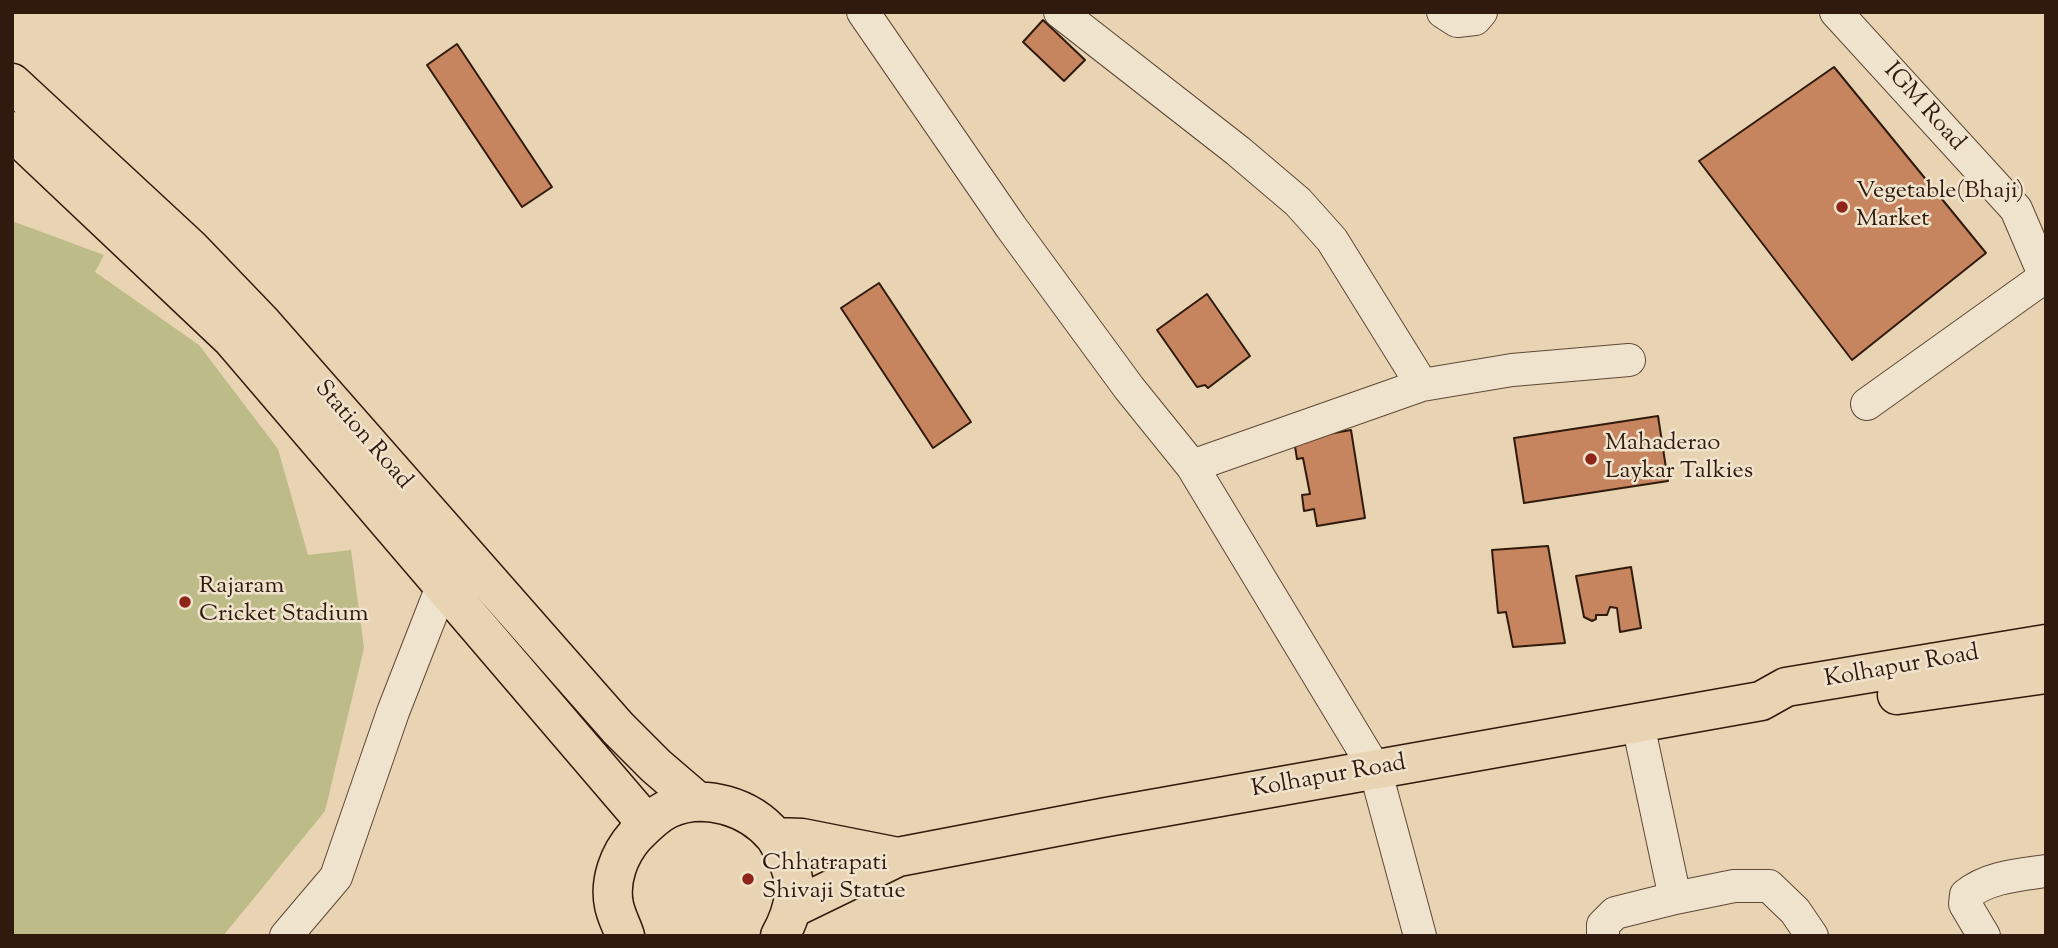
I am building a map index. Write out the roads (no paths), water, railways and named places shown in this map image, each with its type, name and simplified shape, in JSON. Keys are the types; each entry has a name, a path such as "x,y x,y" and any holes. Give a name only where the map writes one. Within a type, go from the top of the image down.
{"main road":[{"name":"Station Road","path":"12,83 190,248 263,324 618,728 698,802"},
{"name":"Station Road","path":"12,131 231,338 647,824"},
{"name":"Kolhapur Road","path":"787,922 898,857 1761,701 1786,687 2046,644"},
{"name":"Kolhapur Road","path":"1761,701 1787,710 2046,674"},
{"path":"625,936 614,905 614,875 625,848 647,824 668,809 698,802 727,805 754,817 775,837 789,863 796,885 787,922"},
{"name":"Kolhapur Road","path":"775,837 802,838 898,857"}],"street":[{"path":"863,12 1019,238 1129,388 1192,466 1375,769 1420,936"},
{"path":"1060,12 1238,151 1298,202 1332,240 1422,385"},
{"path":"1443,12 1457,21 1475,19 1480,12"},
{"name":"IGM Road","path":"1836,12 2016,209 2045,278"},
{"path":"1867,404 2045,278"},
{"path":"1192,466 1422,385 1513,370 1629,360"},
{"path":"286,936 336,877 393,712 443,584"},
{"path":"1638,724 1675,898"},
{"path":"1984,936 1965,904 1966,895 1976,886 2004,877 2046,871"},
{"path":"1602,936 1603,925 1615,914 1734,886 1769,886 1795,911 1812,936"}],"place":[{"name":"Vegetable(Bhaji) Market","path":"1842,207"},
{"name":"Mahaderao Laykar Talkies","path":"1591,459"},
{"name":"Rajaram Cricket Stadium","path":"185,602"},
{"name":"Chhatrapati Shivaji Statue","path":"748,879"}]}
